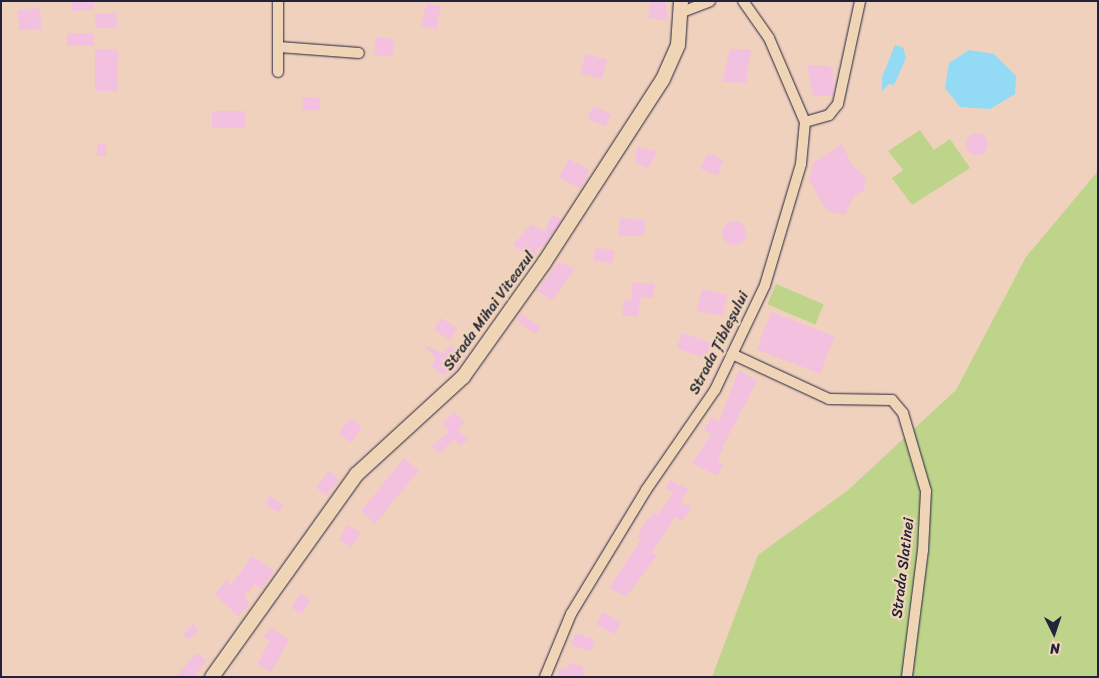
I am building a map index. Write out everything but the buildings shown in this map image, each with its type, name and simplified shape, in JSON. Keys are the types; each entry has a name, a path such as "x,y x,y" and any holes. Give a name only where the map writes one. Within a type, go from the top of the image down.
{"main road":[{"name":"Strada Mihai Viteazul","path":"212,677 357,474 463,377 511,309 664,79 678,45 682,6"}],"street":[{"path":"278,1 278,72"},
{"path":"682,6 710,1"},
{"name":"Strada Țibleșului","path":"545,677 572,614 646,490 715,390 765,285 801,164 805,122 768,38 744,1"},
{"path":"805,122 829,116 838,104 860,1"},
{"path":"279,47 359,53"},
{"name":"Strada Slatinei","path":"732,354 829,399 892,400 903,413 926,491 924,550 907,677"}],"green space":[{"path":"920,130 934,150 950,139 970,168 912,205 892,178 903,170 888,151"},
{"path":"1098,171 1098,677 712,677 758,555 847,491 956,390 1026,257"},
{"path":"776,284 824,304 815,325 767,304"}],"water":[{"path":"895,45 903,47 906,58 894,85 889,84 882,91 882,77"},
{"path":"969,50 994,54 1016,76 1015,94 990,109 960,107 945,88 949,63"}]}
